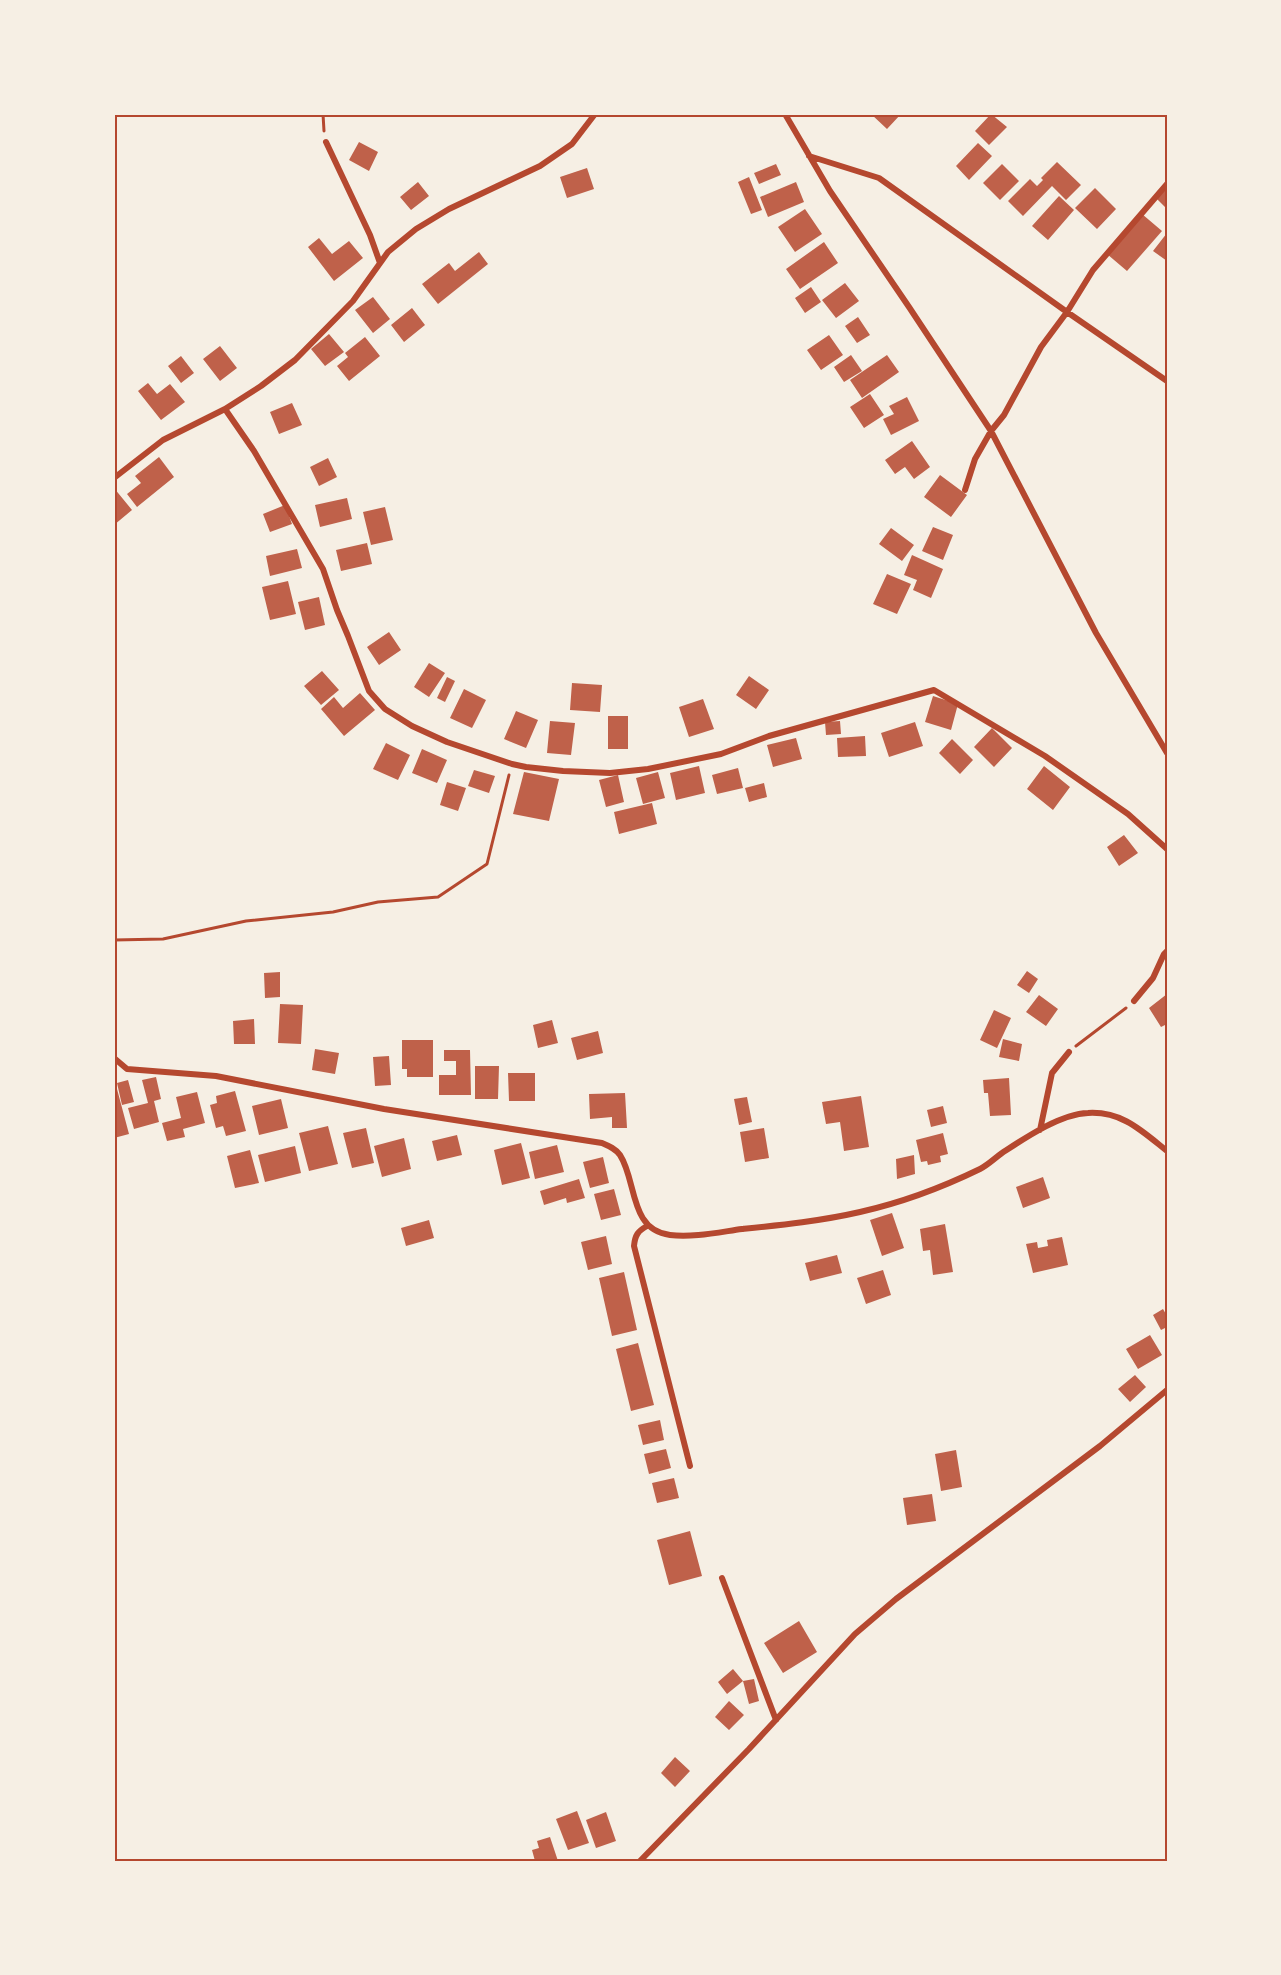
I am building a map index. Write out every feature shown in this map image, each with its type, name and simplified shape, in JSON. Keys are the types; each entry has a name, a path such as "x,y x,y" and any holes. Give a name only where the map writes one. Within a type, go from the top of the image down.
{"street":[{"path":"114,478 163,440 225,409 295,360 353,301 388,252 416,229 449,210 540,166 572,144 594,114"},
{"path":"784,114 830,191 991,431 1096,633 1167,753"},
{"path":"326,142 370,236 380,263"},
{"path":"808,156 879,178 1167,381"},
{"path":"965,490 975,459 991,431 1004,415 1041,347 1093,270 1167,184"},
{"path":"225,409 254,451 323,569 369,692 385,709 412,726 447,742 512,764 563,771 610,772 657,767 721,754 769,736 934,690 1045,756 1128,814 1167,849"},
{"path":"1134,1001 1153,978 1167,951"},
{"path":"1040,1130 1052,1074 1069,1052"},
{"path":"114,1058 127,1069 216,1076 384,1109 602,1143 614,1149 621,1156 639,1210 647,1226 670,1235 806,1222 861,1212 924,1192 981,1168 1040,1130 1065,1118 1087,1112 1113,1114 1134,1124 1167,1151"},
{"path":"647,1226 634,1238 634,1246 690,1466"},
{"path":"640,1861 855,1634 896,1599 1100,1446 1167,1390"},
{"path":"722,1578 776,1720"}],"path":[{"path":"322,114 326,142"},
{"path":"114,939 163,939 246,921 333,912 378,902 438,897 487,864 512,764"},
{"path":"1069,1052 1134,1001"}],"building":[{"path":"871,114 901,114 887,129"},
{"path":"991,114 1007,127 989,145 975,131"},
{"path":"359,142 378,152 369,171 349,160"},
{"path":"978,143 992,156 969,180 956,166"},
{"path":"1057,162 1081,185 1066,200 1052,186 1023,216 1008,201 1030,179 1037,186 1043,180 1041,178"},
{"path":"776,164 781,175 759,184 754,173"},
{"path":"1002,164 1019,181 1000,200 983,183"},
{"path":"587,168 594,189 567,198 560,177"},
{"path":"749,177 762,210 751,214 738,182"},
{"path":"418,182 429,196 411,210 400,197"},
{"path":"796,182 804,202 768,217 760,197"},
{"path":"1167,186 1167,209 1156,198"},
{"path":"1095,188 1116,209 1097,229 1075,208"},
{"path":"1059,196 1074,210 1048,240 1032,226"},
{"path":"805,209 822,234 795,252 778,227"},
{"path":"1142,214 1162,231 1127,271 1107,254"},
{"path":"1167,233 1167,261 1153,251"},
{"path":"319,238 332,254 349,241 363,258 334,281 308,247"},
{"path":"824,242 838,263 800,289 786,269"},
{"path":"479,252 488,264 438,304 422,284 449,263 455,271"},
{"path":"845,283 859,301 836,318 822,300"},
{"path":"811,287 821,302 805,313 795,298"},
{"path":"373,297 390,319 373,333 355,310"},
{"path":"412,308 425,325 404,342 391,325"},
{"path":"858,317 870,335 857,343 845,326"},
{"path":"329,334 344,352 325,366 311,349"},
{"path":"829,335 843,355 821,370 807,350"},
{"path":"365,337 380,356 349,381 337,366 348,357 345,353"},
{"path":"220,346 237,368 220,381 203,359"},
{"path":"851,355 862,371 844,382 834,367"},
{"path":"887,355 899,372 862,398 850,380"},
{"path":"181,356 194,373 181,383 168,366"},
{"path":"148,383 157,394 170,384 185,402 161,420 138,391"},
{"path":"870,394 884,415 864,428 850,407"},
{"path":"907,397 919,421 891,435 883,419 894,414 889,406"},
{"path":"292,403 302,425 279,434 270,412"},
{"path":"912,441 930,467 914,479 905,467 895,474 885,460"},
{"path":"159,457 174,477 137,507 127,494 141,483 135,476"},
{"path":"328,458 337,477 319,486 310,467"},
{"path":"940,475 967,495 951,517 924,497"},
{"path":"114,488 132,510 114,525"},
{"path":"347,498 352,519 320,527 315,505"},
{"path":"285,505 292,524 270,532 263,514"},
{"path":"385,507 393,540 371,545 363,512"},
{"path":"933,527 953,535 943,560 922,551"},
{"path":"891,528 914,545 902,561 879,544"},
{"path":"367,543 372,564 341,571 336,550"},
{"path":"297,549 302,568 270,576 266,556"},
{"path":"912,555 943,569 931,598 913,590 917,580 904,575"},
{"path":"887,574 911,584 897,614 873,604"},
{"path":"288,581 296,614 270,620 262,587"},
{"path":"319,597 325,625 305,630 298,602"},
{"path":"389,632 401,650 379,665 367,647"},
{"path":"429,663 445,673 429,697 414,687"},
{"path":"322,671 339,690 321,705 304,686"},
{"path":"749,676 769,690 756,709 736,695"},
{"path":"447,677 455,681 445,702 437,698"},
{"path":"572,683 602,685 600,712 570,710"},
{"path":"464,689 486,700 472,728 450,718"},
{"path":"360,693 375,710 344,736 321,709 334,697 343,708"},
{"path":"933,696 958,704 951,730 925,722"},
{"path":"703,699 714,729 689,737 679,707"},
{"path":"516,711 538,720 526,748 504,739"},
{"path":"608,716 628,716 628,749 608,749"},
{"path":"550,721 575,723 571,755 547,753"},
{"path":"840,721 841,734 826,735 825,722"},
{"path":"915,722 923,746 889,757 881,733"},
{"path":"992,728 1012,748 994,767 974,747"},
{"path":"865,736 866,756 838,757 837,738"},
{"path":"796,738 802,759 773,767 767,745"},
{"path":"952,739 973,760 960,774 939,753"},
{"path":"386,743 410,755 398,780 373,769"},
{"path":"422,749 447,760 437,783 412,773"},
{"path":"699,766 705,793 676,800 670,773"},
{"path":"1044,766 1070,787 1053,810 1027,789"},
{"path":"738,768 743,788 717,794 712,775"},
{"path":"474,770 495,776 489,793 468,786"},
{"path":"524,772 559,779 549,821 513,814"},
{"path":"658,772 665,798 643,804 636,778"},
{"path":"618,775 624,802 606,807 599,780"},
{"path":"447,782 466,788 458,811 440,805"},
{"path":"764,783 767,797 749,802 745,788"},
{"path":"652,803 657,824 619,834 614,812"},
{"path":"1124,835 1138,853 1119,866 1107,847"},
{"path":"1027,971 1038,979 1029,993 1017,985"},
{"path":"280,972 280,997 265,998 264,973"},
{"path":"1167,994 1167,1024 1161,1027 1149,1008"},
{"path":"1039,995 1058,1009 1046,1026 1026,1012"},
{"path":"280,1004 303,1005 301,1044 278,1043"},
{"path":"994,1010 1011,1018 997,1048 980,1040"},
{"path":"254,1019 255,1044 234,1044 233,1021"},
{"path":"552,1020 558,1043 538,1048 533,1025"},
{"path":"598,1031 603,1053 577,1060 571,1038"},
{"path":"1003,1039 1022,1044 1019,1061 999,1057"},
{"path":"402,1040 433,1040 433,1077 407,1077 407,1069 402,1069"},
{"path":"315,1049 339,1053 335,1074 312,1070"},
{"path":"444,1050 470,1050 471,1095 439,1095 439,1075 456,1075 456,1061 444,1061"},
{"path":"389,1056 391,1085 375,1086 373,1057"},
{"path":"475,1066 499,1066 498,1099 475,1099"},
{"path":"508,1073 535,1073 535,1101 509,1101"},
{"path":"156,1077 161,1099 154,1101 159,1122 134,1129 128,1108 148,1103 142,1080"},
{"path":"1009,1078 1011,1115 990,1116 988,1093 984,1093 983,1080"},
{"path":"128,1080 134,1102 122,1105 117,1083"},
{"path":"117,1089 129,1134 114,1138 114,1090"},
{"path":"235,1091 246,1131 226,1136 223,1126 216,1128 210,1105 217,1103 216,1096"},
{"path":"197,1092 205,1123 183,1129 185,1137 167,1141 162,1123 181,1118 176,1097"},
{"path":"625,1093 627,1128 612,1128 612,1117 590,1119 589,1094"},
{"path":"861,1096 869,1147 844,1151 840,1122 826,1124 822,1102"},
{"path":"747,1097 752,1122 739,1125 734,1099"},
{"path":"281,1099 288,1128 259,1135 252,1106"},
{"path":"943,1106 947,1123 931,1127 927,1110"},
{"path":"328,1126 338,1164 309,1171 299,1133"},
{"path":"366,1128 374,1163 352,1168 343,1133"},
{"path":"764,1128 769,1158 745,1162 740,1132"},
{"path":"943,1133 948,1154 940,1156 941,1162 928,1165 927,1161 921,1162 916,1140"},
{"path":"457,1135 462,1155 437,1161 432,1141"},
{"path":"404,1138 411,1169 382,1177 374,1146"},
{"path":"521,1143 530,1178 502,1185 494,1150"},
{"path":"557,1145 564,1172 535,1179 529,1152"},
{"path":"295,1146 301,1173 265,1182 258,1155"},
{"path":"250,1150 259,1183 235,1188 227,1156"},
{"path":"914,1155 915,1174 897,1179 896,1159"},
{"path":"603,1157 609,1183 590,1188 583,1162"},
{"path":"1043,1177 1050,1198 1023,1208 1016,1187"},
{"path":"579,1179 585,1198 567,1203 566,1198 544,1205 540,1191"},
{"path":"614,1189 621,1215 601,1220 594,1194"},
{"path":"892,1213 904,1248 882,1256 870,1220"},
{"path":"429,1220 434,1238 406,1246 401,1228"},
{"path":"945,1224 953,1272 933,1275 930,1250 923,1251 920,1229"},
{"path":"606,1236 612,1264 588,1270 581,1242"},
{"path":"1062,1237 1068,1265 1033,1273 1026,1244 1037,1242 1038,1248 1048,1246 1047,1240"},
{"path":"837,1255 842,1273 810,1281 805,1263"},
{"path":"883,1270 891,1295 866,1304 857,1278"},
{"path":"624,1272 637,1330 612,1336 599,1278"},
{"path":"1163,1309 1167,1316 1167,1327 1161,1330 1153,1315"},
{"path":"1150,1335 1162,1355 1138,1369 1126,1349"},
{"path":"638,1343 654,1405 631,1411 616,1349"},
{"path":"1135,1375 1146,1387 1130,1402 1118,1389"},
{"path":"660,1420 664,1440 643,1445 638,1425"},
{"path":"666,1449 671,1468 649,1474 644,1454"},
{"path":"956,1450 962,1487 941,1491 935,1454"},
{"path":"674,1478 679,1498 657,1503 652,1483"},
{"path":"932,1494 936,1521 907,1525 903,1498"},
{"path":"690,1531 702,1576 669,1585 657,1540"},
{"path":"799,1621 817,1652 783,1673 764,1643"},
{"path":"733,1669 743,1681 727,1694 718,1682"},
{"path":"754,1679 759,1701 749,1704 743,1681"},
{"path":"729,1701 744,1715 729,1730 715,1717"},
{"path":"675,1757 690,1771 675,1787 661,1773"},
{"path":"577,1811 589,1843 568,1850 556,1819"},
{"path":"606,1812 616,1841 596,1848 586,1820"},
{"path":"550,1837 558,1861 535,1861 532,1850 539,1848 537,1841"}]}
